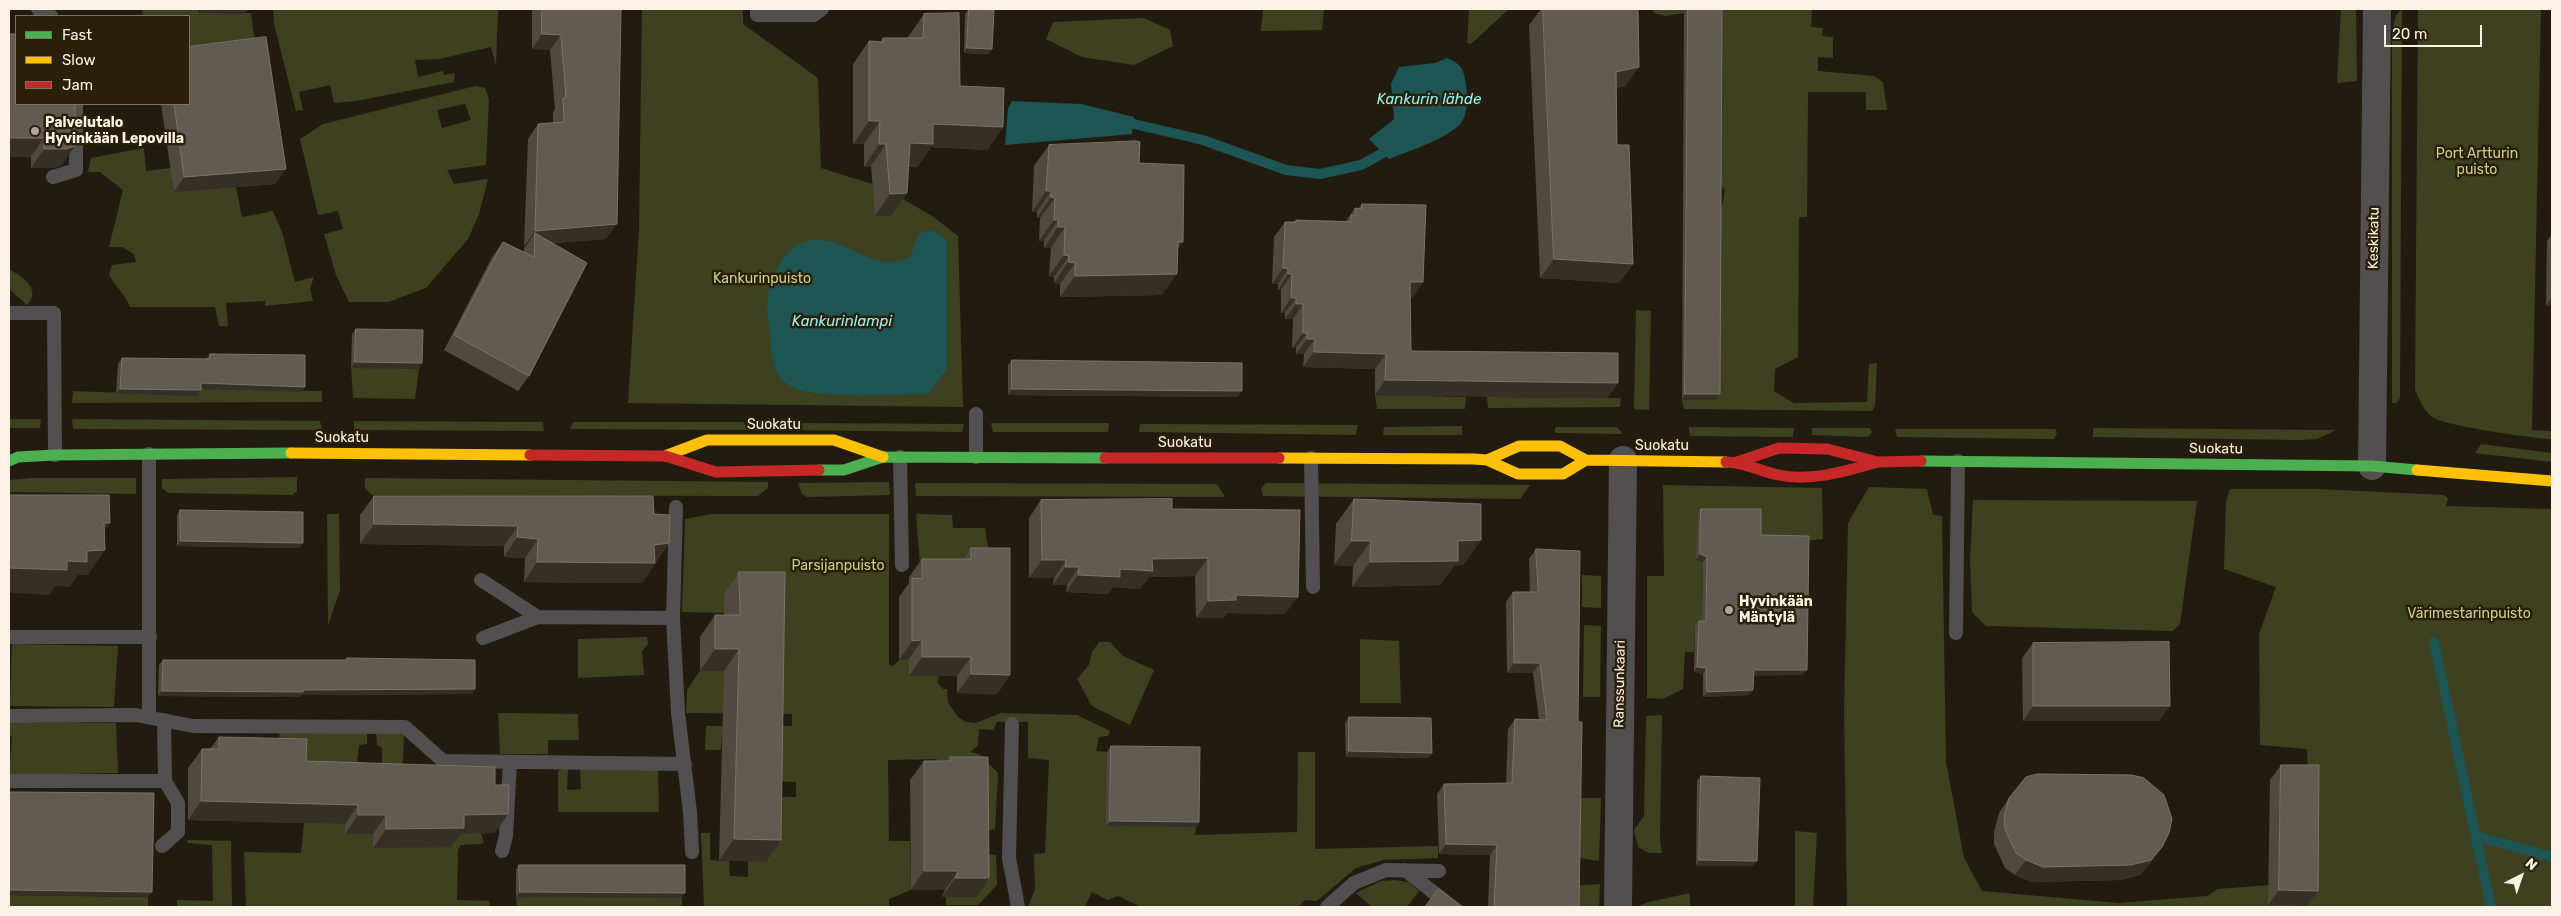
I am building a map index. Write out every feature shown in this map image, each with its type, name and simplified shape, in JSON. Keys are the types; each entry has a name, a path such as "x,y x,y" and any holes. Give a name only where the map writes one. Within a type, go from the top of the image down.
{"street":[{"name":"Keskikatu","path":"2372,466 2377,9"},
{"name":"Suokatu","path":"665,456 707,440 834,440 883,457"},
{"name":"Suokatu","path":"1487,460 1519,446 1560,446 1586,460 1737,462 1780,475 1827,476 1878,462 1958,461 2372,466 2552,481"},
{"name":"Suokatu","path":"1737,462 1780,448 1827,449 1878,462"},
{"name":"Suokatu","path":"12,458 149,454 313,453 665,456 716,472 844,470 883,457 1311,458 1487,460 1518,474 1563,474 1586,460"},
{"name":"Ranssunkaari","path":"1618,907 1623,460"}],"lane":[{"path":"38,9 49,15"},
{"path":"757,9 757,14 814,15 822,9"},
{"path":"52,177 76,170 76,105"},
{"path":"9,313 54,313 55,456"},
{"path":"976,414 976,457"},
{"path":"149,454 150,637 154,654 149,717"},
{"path":"900,457 902,566"},
{"path":"1311,458 1313,587"},
{"path":"1956,633 1958,461"},
{"path":"676,507 673,618 678,713 690,812 692,852"},
{"path":"481,580 538,617"},
{"path":"483,638 538,617 673,618"},
{"path":"9,637 150,637"},
{"path":"9,716 136,715 193,726 405,727 442,760 684,764"},
{"path":"162,846 178,832 178,804 165,780 164,720"},
{"path":"1012,724 1009,858 1018,907"},
{"path":"502,852 506,836 510,762"},
{"path":"9,781 165,780"},
{"path":"1327,907 1354,883 1386,870 1439,870"},
{"path":"1405,870 1452,907"}],"green space":[{"path":"142,9 199,9 199,13 251,13 256,52 190,61 190,15 143,15"},
{"path":"273,9 498,9 496,65 491,47 439,59 415,60 418,77 443,71 444,75 455,73 454,82 356,101 334,103 330,85 299,92 303,110 296,111 274,24"},
{"name":"Kankurinpuisto","path":"642,9 743,9 743,24 818,78 821,168 882,187 932,216 958,236 963,407 628,403 639,229"},
{"path":"1263,9 1324,9 1322,30 1261,31"},
{"path":"1469,9 1509,9 1471,44 1467,43"},
{"path":"1652,9 1812,9 1811,27 1823,28 1822,36 1833,37 1833,58 1818,57 1818,71 1874,76 1883,82 1887,110 1866,110 1866,92 1808,92 1807,217 1799,217 1798,357 1775,369 1774,391 1794,403 1867,402 1869,364 1877,363 1875,406 1872,411 1684,409 1682,400 1717,209 1723,203 1725,190 1718,182 1684,13 1666,16 1654,13"},
{"path":"2341,9 2356,9 2357,81 2337,83"},
{"path":"2402,9 2400,398 2397,403 2392,403 2392,31 2396,15"},
{"name":"Port Artturin puisto","path":"2418,9 2541,9 2532,430 2552,431 2552,439 2492,432 2434,418 2423,406 2415,390"},
{"path":"1144,18 1170,30 1173,46 1134,65 1082,57 1046,39 1053,22"},
{"path":"475,86 485,88 489,99 486,165 447,170 454,184 488,179 479,214 468,239 426,288 388,302 349,302 336,275 324,234 343,229 338,211 318,215 300,139 323,124","holes":["465,104 471,120 442,128 437,110"]},
{"path":"144,148 146,171 171,168 174,192 236,187 242,217 273,211 282,232 295,282 314,277 310,288 313,301 265,306 265,301 226,303 228,326 219,326 215,307 130,307 109,274 112,265 136,262 134,254 122,247 109,247 123,190 100,172 88,172 91,158"},
{"path":"9,269 24,279 31,288 31,299 27,305 9,289"},
{"path":"1636,310 1651,311 1649,410 1634,409"},
{"path":"351,368 419,369 415,399 353,398"},
{"path":"197,389 322,391 322,402 72,403 73,391 197,396"},
{"path":"1375,395 1466,397 1465,409 1377,409"},
{"path":"1487,397 1621,398 1620,407 1488,408"},
{"path":"9,419 41,419 40,428 9,428"},
{"path":"72,419 320,421 322,430 73,429"},
{"path":"354,421 543,422 544,431 354,430"},
{"path":"573,422 743,422 749,430 570,429"},
{"path":"788,423 964,424 962,432 782,430"},
{"path":"991,423 1109,423 1108,432 993,432"},
{"path":"1140,424 1358,425 1356,435 1139,432"},
{"path":"1462,426 1462,435 1383,435 1384,427"},
{"path":"1555,427 1617,427 1623,434 1555,433"},
{"path":"1689,427 1794,428 1793,437 1690,436"},
{"path":"1812,428 1870,428 1872,432 1868,437 1812,435"},
{"path":"2093,428 2336,430 2317,439 2300,440 2093,437"},
{"path":"1895,429 2055,429 2057,433 2054,439 1897,437"},
{"path":"2481,444 2552,453 2552,462 2475,453"},
{"path":"297,477 297,491 292,495 168,493 162,488 162,479"},
{"path":"31,478 136,478 136,494 9,492 9,480"},
{"path":"365,478 768,482 768,488 758,496 372,495 365,488"},
{"path":"889,482 890,495 807,497 802,494 798,483"},
{"path":"915,483 1217,484 1225,497 916,496"},
{"path":"1266,483 1530,485 1520,499 1263,496 1261,489"},
{"path":"1663,485 1822,488 1823,539 1757,541 1698,515 1697,560 1703,562 1702,626 1695,626 1694,652 1685,652 1683,689 1663,699 1647,698 1647,576 1664,576"},
{"name":"Värimestarinpuisto","path":"1869,487 1927,489 1933,515 1942,516 1946,762 1964,858 1982,891 2119,903 2207,896 2218,889 2269,885 2308,780 2307,749 2260,745 2259,634 2276,587 2224,569 2226,501 2230,489 2317,489 2444,495 2448,498 2446,506 2552,509 2552,907 1847,907 1844,712 1848,523"},
{"path":"1973,500 2197,501 2180,624 2173,631 1986,626 1972,612 1970,560"},
{"path":"327,514 339,514 340,590 328,625"},
{"name":"Parsijanpuisto","path":"712,514 889,514 889,665 893,666 899,660 909,659 909,676 939,676 937,682 943,689 947,689 948,703 958,717 966,722 976,723 1001,713 1077,715 1110,731 1108,736 1099,737 1096,751 1107,752 1107,826 1196,827 1195,835 1297,832 1298,752 1315,752 1315,849 1438,846 1438,858 1384,860 1356,868 1317,901 1305,900 1298,907 1141,907 1118,896 1108,900 1092,892 1085,907 1028,907 1035,889 1034,854 1045,853 1049,760 1028,758 1028,722 997,722 993,730 979,729 978,745 970,752 979,754 998,773 995,829 985,831 937,764 937,759 888,760 889,841 910,841 911,890 889,899 889,907 704,907 701,833 710,833 710,860 729,861 730,876 748,877 748,861 768,797 796,797 796,782 768,781 722,734 721,750 705,750 706,726 792,726 792,714 686,713 687,690 700,671 724,671 770,706 724,613 682,612 685,519"},
{"path":"916,514 952,515 953,528 985,528 991,567 920,564"},
{"path":"1582,575 1601,576 1601,608 1582,607"},
{"path":"1584,625 1601,626 1600,697 1583,697"},
{"path":"647,637 648,644 642,651 644,675 578,678 578,639"},
{"path":"1360,639 1399,641 1401,703 1360,703"},
{"path":"1099,642 1110,642 1123,656 1154,670 1130,725 1092,706 1077,679 1089,665 1092,652"},
{"path":"12,644 118,646 114,707 10,706"},
{"path":"498,713 578,714 579,740 548,740 548,754 500,754"},
{"path":"1662,715 1660,839 1662,853 1649,853 1638,847 1634,830 1644,816 1646,716"},
{"path":"9,723 116,723 118,773 9,775 12,737 9,733"},
{"path":"280,730 367,732 367,744 359,745 357,762 382,764 382,748 377,745 376,732 404,733 402,782 345,833 373,834 373,848 451,847 451,834 481,833 484,842 481,844 461,845 458,850 457,900 490,901 489,907 246,907 244,852 301,853 304,823 310,823 277,757"},
{"path":"564,768 568,769 567,790 581,789 580,769 658,769 659,812 558,812 558,771"},
{"path":"1581,798 1601,798 1599,861 1574,857 1574,822 1581,821"},
{"path":"1795,831 1817,833 1813,907 1795,907"},
{"path":"187,840 231,841 232,907 177,907 177,900 213,901 212,845 188,843"},
{"path":"983,854 996,855 997,885 978,905 946,905 946,897 976,897 986,883"},
{"path":"1395,880 1408,882 1419,891 1407,907 1372,907 1356,893 1381,881"},
{"path":"1600,884 1599,907 1573,907 1573,886"},
{"path":"1690,893 1690,907 1636,907 1649,902"},
{"path":"9,895 148,897 148,907 9,907"},
{"path":"516,897 682,898 682,904 680,907 517,907"}],"water":[{"name":"Kankurin lähde","path":"1447,58 1459,65 1464,76 1467,100 1466,110 1461,123 1438,139 1389,159 1369,139 1394,119 1391,84 1399,67 1435,63"},
{"path":"1012,101 1081,104 1134,117 1132,134 1005,145 1008,109"},
{"name":"Kankurinlampi","path":"934,231 947,240 947,369 928,394 820,394 792,387 780,377 774,365 771,350 767,304 768,295 778,266 791,250 808,241 828,241 878,261 894,262 910,258 919,233"}],"building":[{"path":"542,9 621,9 617,224 535,231 538,124 564,122 563,98 566,97 561,35 542,34"},
{"path":"969,9 994,10 992,49 967,48"},
{"path":"1543,9 1638,9 1639,67 1616,72 1617,145 1629,145 1633,264 1554,259"},
{"path":"1688,9 1722,9 1720,394 1685,394"},
{"path":"959,13 960,86 1004,88 1003,127 933,124 933,144 910,143 907,193 890,194 886,144 879,144 880,121 869,121 869,41 883,42 883,38 923,38 924,14"},
{"name":"Palvelutalo Hyvinkään Lepovilla","path":"9,34 15,34 15,105 75,105 75,146 66,149 44,149 44,138 9,138"},
{"path":"266,37 286,169 184,177 174,105 190,105 190,47"},
{"path":"1140,142 1139,163 1184,165 1183,242 1178,242 1177,274 1075,276 1075,263 1068,262 1069,256 1064,255 1065,227 1058,227 1058,220 1054,220 1055,198 1051,197 1051,191 1046,191 1049,145"},
{"path":"1362,204 1426,205 1423,282 1410,282 1411,351 1618,353 1618,383 1385,380 1386,354 1314,352 1315,339 1307,339 1307,333 1303,333 1303,304 1296,304 1296,298 1291,298 1292,274 1288,274 1288,269 1283,268 1285,222 1296,222 1296,220 1351,222 1351,215 1355,215 1355,208 1361,209"},
{"path":"535,233 587,263 529,376 454,335 503,242 534,257"},
{"path":"356,329 423,330 422,363 355,362"},
{"path":"210,354 305,355 305,387 201,383 201,390 120,389 122,358 210,359"},
{"path":"1012,360 1242,363 1242,391 1012,389"},
{"path":"9,495 109,495 110,523 104,523 105,550 87,551 87,562 67,561 67,570 9,568"},
{"path":"374,496 653,496 654,514 670,515 669,543 654,545 655,563 537,562 538,539 517,537 518,526 374,524"},
{"path":"1172,499 1172,509 1300,510 1298,597 1236,595 1236,600 1208,601 1208,558 1152,559 1153,571 1120,569 1120,577 1078,575 1079,567 1065,567 1066,560 1042,560 1041,500"},
{"path":"1354,499 1481,504 1481,540 1458,541 1458,561 1370,562 1371,541 1352,541"},
{"name":"Hyvinkään Mäntylä","path":"1701,509 1761,509 1761,535 1809,536 1807,670 1754,670 1753,690 1707,692 1706,668 1697,667 1699,621 1706,621 1707,557 1700,554"},
{"path":"180,510 303,512 303,543 181,541"},
{"path":"971,548 1010,548 1010,675 971,674 971,657 922,657 922,640 912,641 912,578 922,579 922,559 971,559"},
{"path":"1536,549 1580,551 1578,722 1582,722 1579,907 1494,907 1497,845 1446,844 1444,784 1512,783 1515,719 1547,720 1540,663 1514,663 1513,592 1538,592"},
{"path":"739,572 785,572 781,840 734,839 739,649 715,649 715,615 740,615"},
{"path":"2169,642 2170,706 2033,706 2033,643"},
{"path":"347,658 475,660 475,689 303,690 303,692 162,691 163,660 347,660"},
{"path":"1349,717 1431,718 1432,753 1349,751"},
{"path":"219,737 307,739 306,761 495,767 495,785 509,785 508,814 464,815 464,828 386,829 386,815 358,815 358,805 201,801 202,749 219,749"},
{"path":"1111,746 1200,747 1199,822 1110,821"},
{"path":"950,757 988,757 989,878 955,878 958,871 924,871 924,761 951,761"},
{"path":"2281,765 2319,765 2318,891 2279,890"},
{"path":"2038,774 2132,775 2144,778 2164,795 2172,819 2169,833 2162,847 2151,860 2131,865 2043,867 2026,860 2016,853 2005,829 2004,817 2009,798 2026,777"},
{"path":"1701,776 1760,778 1757,861 1699,860"},
{"path":"9,792 154,793 152,892 9,890"},
{"path":"519,865 685,865 685,893 520,892"},
{"path":"1439,889 1463,907 1425,907"}],"waterway":[{"path":"1134,124 1203,140 1286,170 1320,174 1361,165 1383,153"},
{"path":"2434,642 2491,907"},
{"path":"2476,836 2552,857"}],"traffic: fast":[{"path":"9,461 18,457 55,455 291,453"},
{"path":"819,470 844,470 883,457 1105,458"},
{"path":"1921,461 2372,466 2417,470"}],"traffic: slow":[{"path":"665,456 707,440 834,440 883,457"},
{"path":"1487,460 1519,446 1560,446 1586,460 1726,462"},
{"path":"291,453 530,455"},
{"path":"1279,458 1474,459 1487,460 1518,474 1563,474 1586,460"},
{"path":"2417,470 2552,481"}],"traffic: jam":[{"path":"1737,462 1779,448 1827,449 1878,462 1921,461"},
{"path":"530,455 665,456 716,472 819,470"},
{"path":"1105,458 1279,458"},
{"path":"1726,462 1733,462 1791,477 1829,474 1878,462"}],"place":[{"name":"Palvelutalo Hyvinkään Lepovilla","path":"35,131"},
{"name":"Hyvinkään Mäntylä","path":"1729,610"}]}
